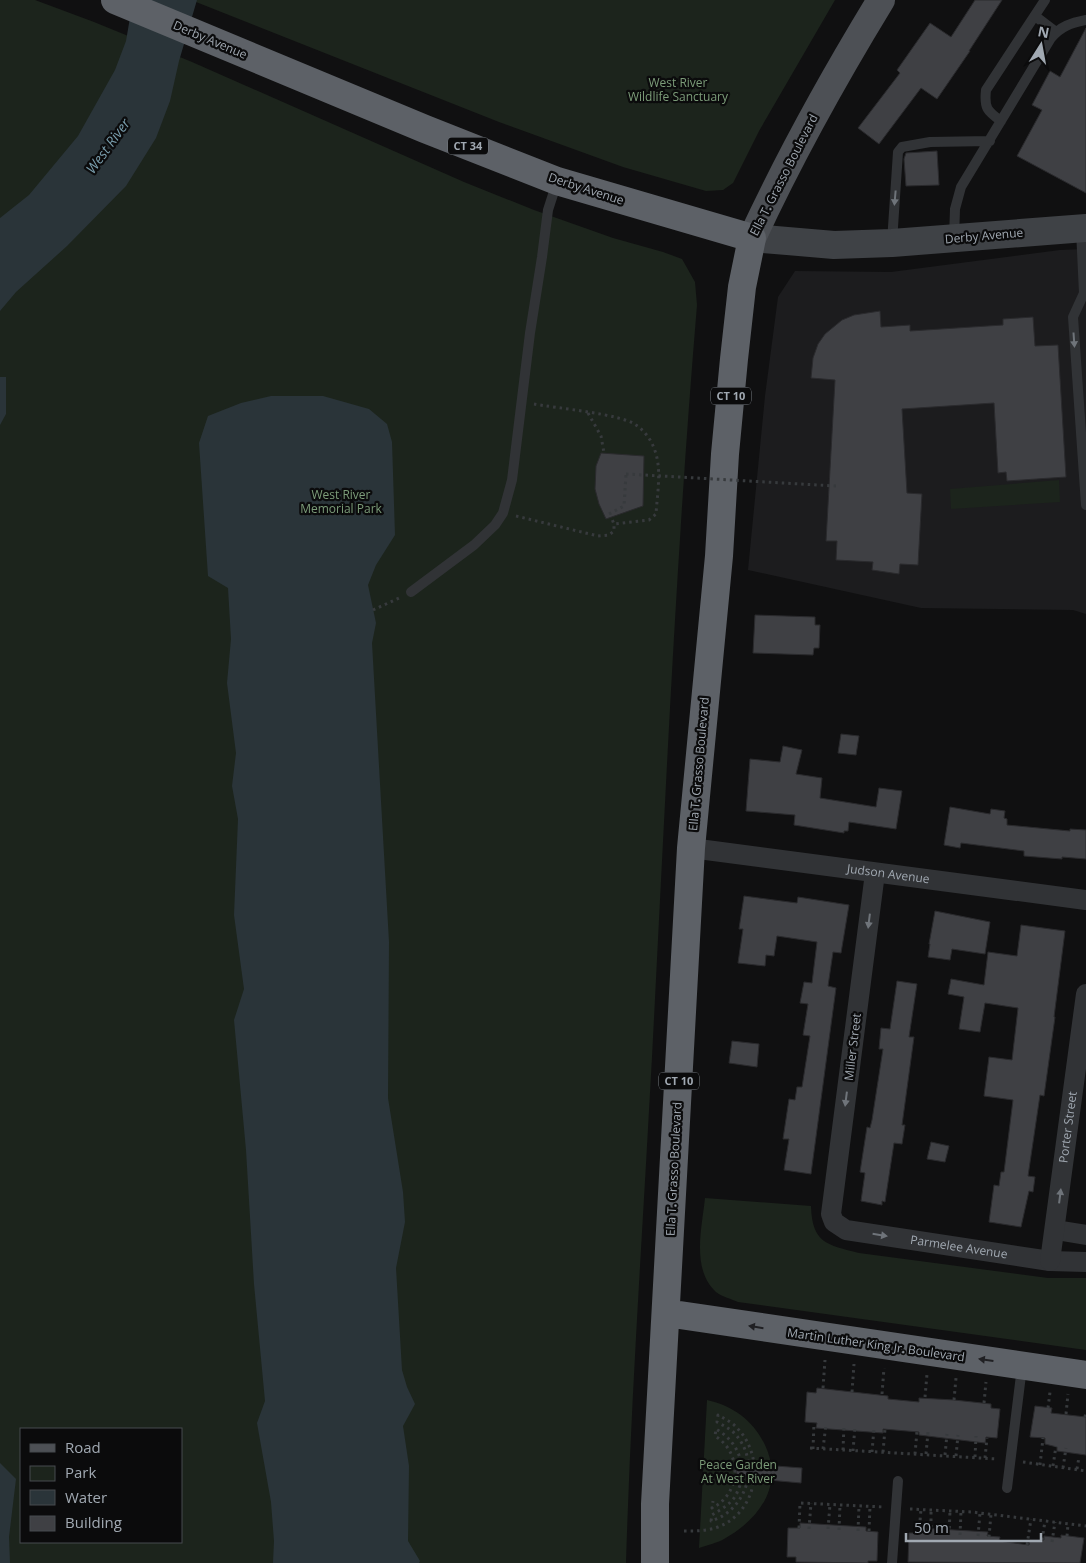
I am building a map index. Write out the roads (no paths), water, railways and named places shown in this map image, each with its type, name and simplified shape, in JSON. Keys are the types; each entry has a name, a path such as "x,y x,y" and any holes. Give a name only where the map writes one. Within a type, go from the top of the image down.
{"highway":[{"name":"Derby Avenue","path":"115,0 425,129 557,181 752,238"},
{"name":"Ella T. Grasso Boulevard","path":"655,1563 655,1504 691,848 719,556 725,454 734,359 742,287 752,238"},
{"name":"Martin Luther King Jr. Boulevard","path":"666,1313 1023,1366 1077,1384"}],"main road":[{"name":"Ella T. Grasso Boulevard","path":"752,238 772,194 844,59 880,0"},
{"name":"Derby Avenue","path":"752,238 834,245 954,239 1083,228"}],"street":[{"name":"Judson Avenue","path":"691,848 1086,900"},
{"name":"Miller Street","path":"834,1222 831,1214 875,873"},
{"name":"Porter Street","path":"1050,1261 1056,1230 1086,994"},
{"name":"Parmelee Avenue","path":"834,1222 846,1230 1050,1261 1086,1262"},
{"path":"1056,1230 1086,1236"}],"lane":[{"path":"1002,121 989,112 985,102 986,90 1045,0"},
{"path":"1035,16 1056,32"},
{"path":"954,239 956,209 961,187 1056,32 1069,23 1086,20"},
{"path":"892,243 898,152 902,147 930,142 990,141"},
{"path":"411,592 474,545 495,525 503,513 512,480 548,210 557,181"},
{"path":"1083,228 1085,295 1072,317 1086,505"},
{"path":"1006,1488 1023,1366"},
{"path":"892,1563 898,1482"}],"water":[{"name":"West River","path":"133,0 197,0 179,61 170,101 156,138 126,186 67,246 16,292 0,311 0,218 29,195 78,136 115,70 126,41"},
{"path":"0,377 6,377 6,414 0,425"},
{"path":"271,396 323,396 369,409 387,424 392,442 395,535 376,565 368,585 376,623 372,643 389,942 388,1098 403,1192 405,1222 396,1268 402,1370 415,1404 403,1426 409,1466 408,1541 420,1561 419,1563 273,1563 274,1541 271,1502 257,1423 265,1401 234,1020 244,989 234,915 238,819 232,786 236,753 227,683 231,639 228,588 208,576 199,443 208,416 241,403"},
{"path":"0,1463 16,1479 9,1537 10,1563 0,1563"}],"park label":[{"name":"West River Wildlife Sanctuary","path":"678,90"},
{"name":"West River Memorial Park","path":"341,502"},
{"name":"Peace Garden At West River","path":"738,1472"}]}
